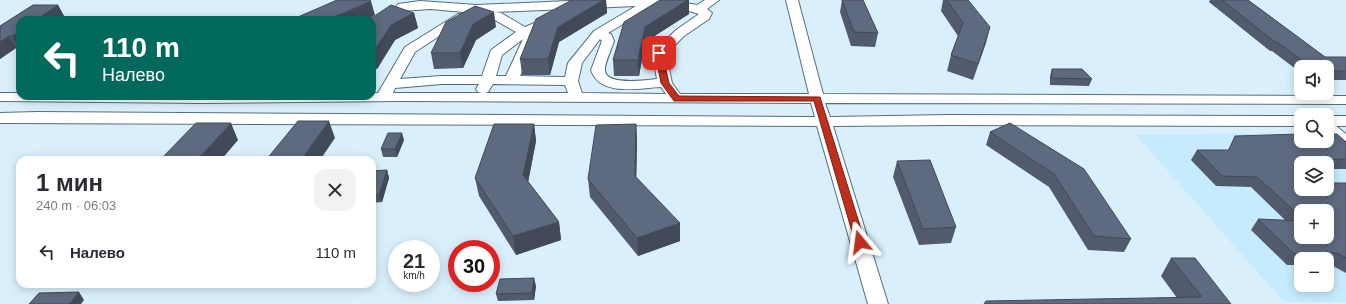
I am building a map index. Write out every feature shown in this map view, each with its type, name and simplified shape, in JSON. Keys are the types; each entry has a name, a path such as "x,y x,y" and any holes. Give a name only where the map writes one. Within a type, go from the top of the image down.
{"street":[{"path":"699,9 713,0"},
{"path":"792,0 817,99 878,304"},
{"path":"478,98 488,80 496,53 526,31 549,21 559,3"},
{"path":"578,98 571,81 575,63 598,34 650,3"},
{"path":"390,16 405,4 650,3 699,9 706,13 705,16 680,33 659,53 665,83 677,99"},
{"path":"477,4 484,13 497,16 531,35 512,78 509,80"},
{"path":"383,98 410,50 477,4"},
{"path":"598,34 606,37 608,41 598,70 602,79 609,83 665,83"},
{"path":"391,84 442,80 571,81"},
{"path":"0,96 16,96"},
{"path":"376,98 1346,100"},
{"path":"0,118 1294,121"},
{"path":"1334,121 1346,121"},
{"path":"1334,132 1346,142"}],"shaded area":[{"path":"1294,133 1294,148 1334,148 1334,144 1346,148 1346,302 1284,302 1136,135"}],"building":[{"path":"337,0 371,1 336,16 300,16"},
{"path":"572,0 604,0 558,27 548,59 520,59 536,19"},
{"path":"660,0 688,0 645,27 638,60 613,60 624,22"},
{"path":"842,0 863,0 878,33 854,32"},
{"path":"947,0 968,0 990,27 978,64 951,55 963,23"},
{"path":"1222,0 1248,0 1325,57 1346,57 1346,71 1334,71 1334,60 1301,60 1275,42"},
{"path":"33,5 58,5 42,16 16,16 16,34 0,42 0,26"},
{"path":"391,5 414,13 391,25 376,48 376,16 374,16"},
{"path":"475,6 494,12 473,24 460,53 431,53 446,22"},
{"path":"1052,69 1082,69 1092,79 1052,78"},
{"path":"298,121 329,121 304,156 269,156"},
{"path":"196,123 231,123 201,156 164,156"},
{"path":"1010,123 1084,169 1131,239 1094,236 1054,174 990,132"},
{"path":"494,124 534,124 523,175 559,222 513,236 475,178"},
{"path":"636,124 635,176 680,223 637,238 588,179 596,125"},
{"path":"388,133 402,133 395,149 381,149"},
{"path":"1294,134 1294,148 1334,148 1334,134 1337,134 1346,142 1346,159 1334,159 1334,156 1294,156 1294,196 1334,196 1334,183 1346,183 1346,258 1334,252 1294,252 1294,254 1258,219 1294,221 1294,244 1334,244 1334,204 1294,204 1294,211 1257,177 1222,176 1197,150 1229,150 1235,136"},
{"path":"930,160 956,227 923,229 897,161"},
{"path":"387,170 379,195 376,195 376,171"},
{"path":"1171,258 1195,258 1231,304 984,304 986,301 1202,297"},
{"path":"534,278 532,293 496,294 497,292 500,292 500,279"},
{"path":"79,292 69,304 29,304 39,293"}],"route":[{"path":"659,53 665,83 677,99 817,99 860,242"}]}
